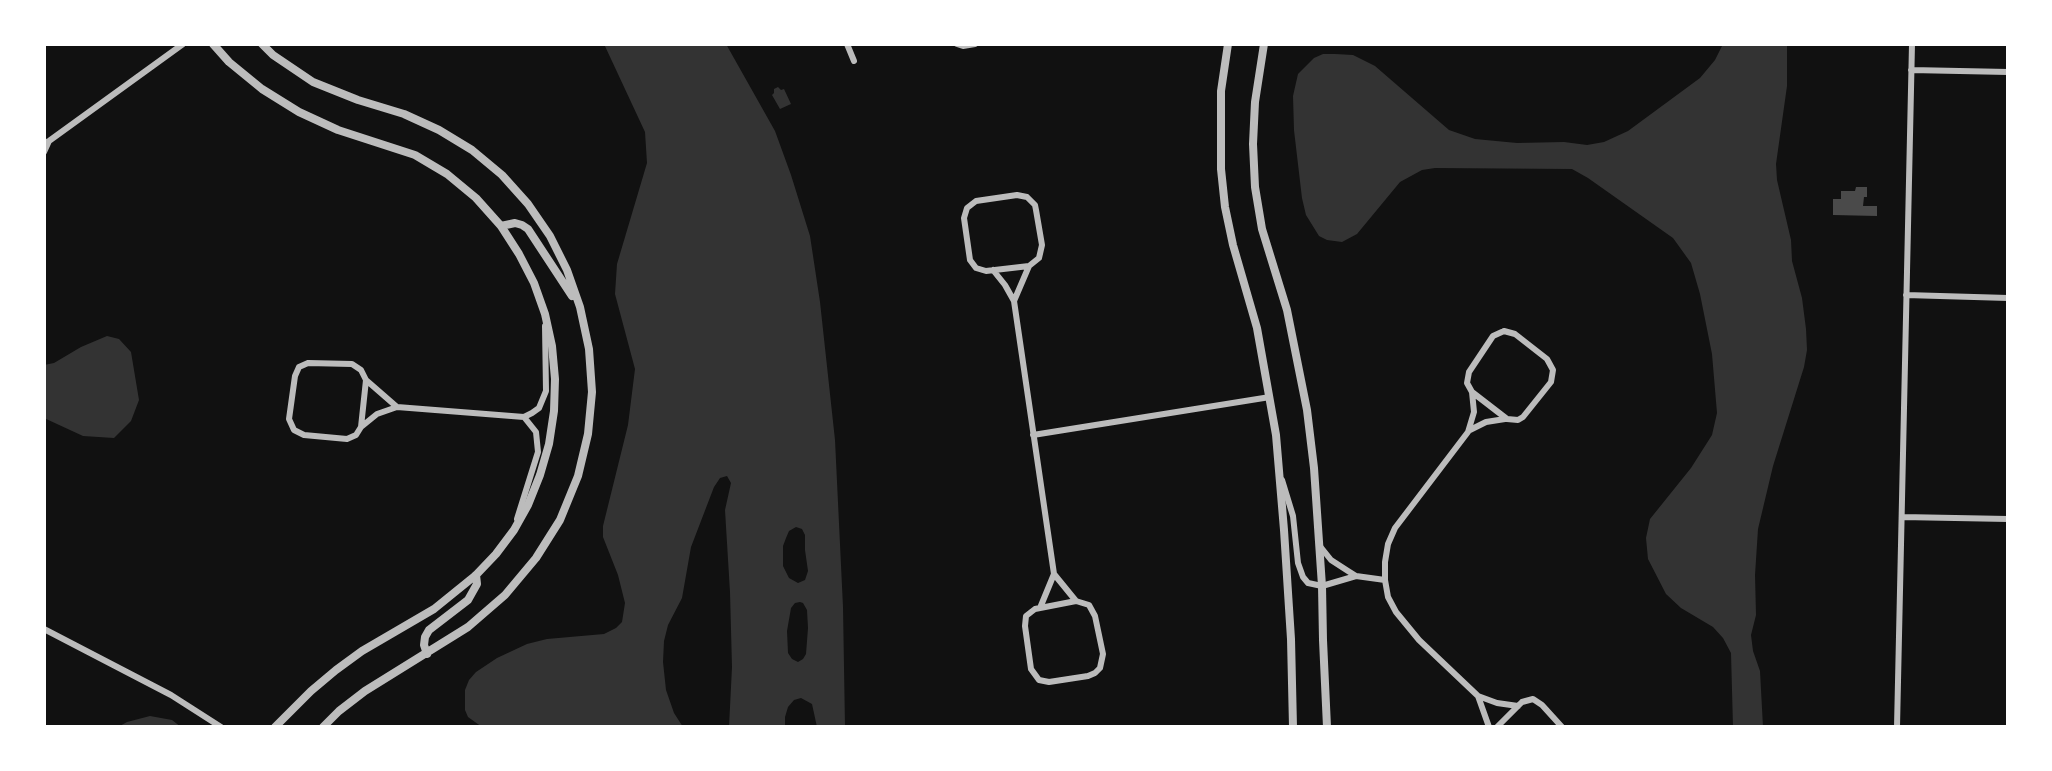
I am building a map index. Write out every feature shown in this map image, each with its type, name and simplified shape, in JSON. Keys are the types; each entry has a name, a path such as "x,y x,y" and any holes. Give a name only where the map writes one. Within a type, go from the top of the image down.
{"street":[{"path":"44,152 47,142 183,44"},
{"path":"214,44 229,62 262,89 299,112 338,130 415,155 447,174 477,198 501,226 534,283 545,314 555,379 554,411 540,475 528,505 496,554 476,575 434,609 362,651 336,670 275,727"},
{"path":"262,44 273,55 313,82 404,114 439,130 472,150 492,167 528,204 550,236 567,270 580,307 590,360 592,392 588,435 578,476 560,520 536,558 505,595 468,628 365,691 323,727"},
{"path":"847,44 853,61"},
{"path":"957,44 975,44"},
{"path":"1228,44 1221,91 1220,130 1225,207 1257,328 1270,397 1280,475 1290,626 1293,727"},
{"path":"1264,44 1255,102 1255,187 1262,229 1287,310 1307,410 1322,586 1322,640 1328,727"},
{"path":"1897,727 1912,44"},
{"path":"1911,70 2008,72"},
{"path":"1014,302 1029,266 1039,258 1041,252 1037,210 1027,197 1017,195 971,204 965,212 972,265 981,271 1029,266"},
{"path":"501,226 515,223 528,229 580,307"},
{"path":"993,271 1014,302 1054,574 1076,601"},
{"path":"1906,295 2008,298"},
{"path":"397,407 352,364 303,364 295,376 289,419 294,430 304,435 347,439 356,435 361,427 377,414 397,407 524,417 539,408 546,391 545,314"},
{"path":"1472,393 1507,419 1512,421 1523,417 1551,382 1551,364 1515,334 1504,331 1493,336 1469,372 1467,383 1472,393 1474,412 1468,432 1395,528 1388,544 1385,580 1388,597 1407,627 1478,696 1497,703 1518,706"},
{"path":"361,427 366,380"},
{"path":"1033,435 1270,397"},
{"path":"514,530 538,452 536,432 524,417"},
{"path":"1468,432 1486,422 1507,419"},
{"path":"1280,475 1293,516 1300,571 1308,583 1322,586 1356,576 1385,580"},
{"path":"1902,517 2008,519"},
{"path":"1318,544 1331,560 1356,576"},
{"path":"1040,608 1054,574"},
{"path":"427,654 424,645 429,630 468,600 477,584 476,575"},
{"path":"1076,601 1083,602 1093,610 1103,654 1103,661 1095,674 1044,681 1033,673 1024,621 1030,612 1040,608 1076,601"},
{"path":"44,629 171,695 221,727"},
{"path":"1478,696 1489,727"},
{"path":"1497,727 1527,699 1538,701 1562,727"}],"shaded area":[{"path":"604,44 726,44 775,131 791,175 810,236 835,440 843,607 845,727 817,727 812,704 801,698 794,700 788,707 785,727 729,727 732,667 725,510 731,483 727,476 720,478 714,487 691,547 682,598 668,625 664,641 666,690 674,713 683,727 482,727 468,717 465,710 465,690 469,680 497,658 527,644 547,639 604,634 622,622 625,603 618,575 603,537 603,526 628,425 635,369 615,294 617,264 647,163 645,132","holes":["796,527 802,529 805,535 808,571 805,580 798,583 789,578 783,566 783,546 789,531","800,602 807,610 808,628 806,654 798,662 788,653 787,631 791,608"]},
{"path":"1723,44 1787,44 1787,86 1776,164 1777,180 1791,240 1792,261 1802,298 1806,329 1807,350 1804,367 1773,466 1758,529 1756,615 1751,635 1760,671 1763,727 1733,727 1731,653 1713,627 1681,608 1666,594 1648,559 1646,538 1650,519 1691,468 1712,435 1717,413 1712,354 1700,294 1691,263 1673,238 1572,169 1435,168 1422,170 1400,182 1357,234 1342,242 1327,240 1319,236 1306,215 1294,130 1293,96 1298,74 1314,58 1323,54 1335,54 1353,55 1375,66 1449,130 1475,139 1587,145 1604,142 1628,131 1700,78 1715,60"},
{"path":"778,87 784,89 791,104 780,109 772,95"},
{"path":"107,336 119,339 131,352 139,400 131,421 114,438 83,436 44,418 44,365 54,363"},
{"path":"150,716 172,720 181,727 118,727 127,722"}],"building":[{"path":"1856,187 1867,187 1863,206 1877,206 1877,216 1833,215 1833,199 1841,199 1841,191 1855,191"}]}
